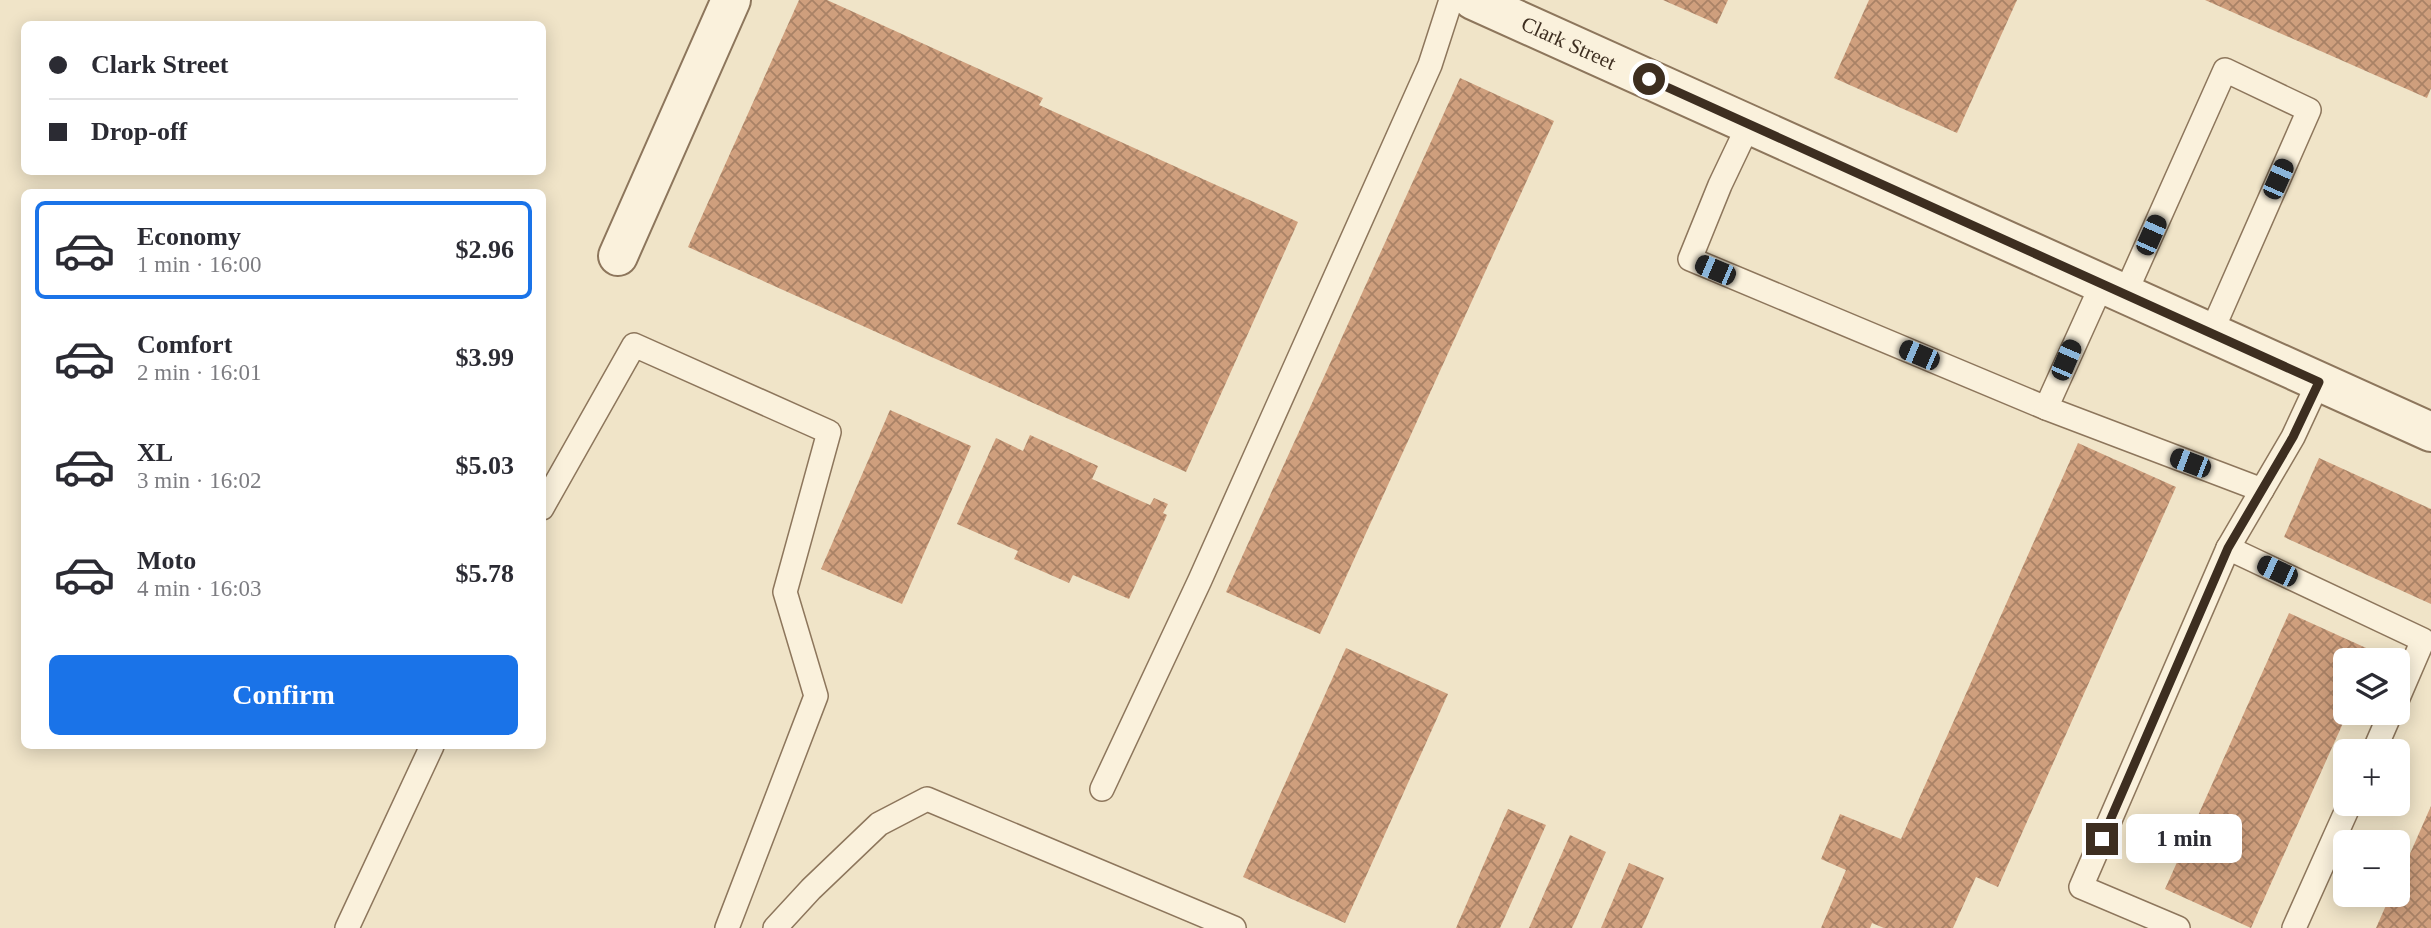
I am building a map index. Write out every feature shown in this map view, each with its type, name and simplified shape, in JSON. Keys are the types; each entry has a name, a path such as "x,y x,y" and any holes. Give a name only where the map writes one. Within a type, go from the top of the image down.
{"street":[{"path":"618,256 731,0"},
{"name":"Clark Street","path":"1473,0 2431,432"}],"lane":[{"path":"1102,789 1200,580 1430,65 1451,0"},
{"path":"2046,408 2113,289 2225,70 2309,110 2211,333"},
{"path":"1749,124 1715,196 1690,259 2046,408 2262,490"},
{"path":"546,501 634,345 829,432 785,592 816,696 728,928"},
{"path":"2178,928 2081,887 2228,548 2293,437 2319,382"},
{"path":"2228,548 2423,640 2410,670"},
{"path":"347,928 431,749"},
{"path":"775,928 811,888 879,824 927,799 1234,928"},
{"path":"2294,928 2344,816"}],"building":[{"path":"799,0 827,0 1043,98 1039,105 1298,222 1186,472 688,247"},
{"path":"1663,0 1728,0 1717,24"},
{"path":"1869,0 2017,0 1957,133 1834,78"},
{"path":"2205,0 2431,0 2431,88 2427,98"},
{"path":"1460,78 1554,121 1320,634 1226,592"},
{"path":"890,410 971,446 902,604 821,569"},
{"path":"1030,435 1098,466 1092,479 1150,505 1154,498 1168,504 1163,513 1167,515 1129,599 1073,575 1069,583 1014,559 1018,551 957,524 996,438 1023,451"},
{"path":"2078,443 2176,487 1998,887 1976,877 1953,928 1884,928 1872,923 1870,928 1821,928 1846,870 1821,859 1840,814 1901,839"},
{"path":"2319,458 2431,509 2431,604 2284,537"},
{"path":"2289,613 2366,648 2333,648 2333,725 2342,725 2336,739 2333,739 2333,745 2251,928 2165,889"},
{"path":"1346,648 1448,694 1345,923 1243,877"},
{"path":"2431,806 2431,928 2376,928 2385,907 2410,907 2410,854"},
{"path":"1508,809 1546,825 1500,928 1456,928"},
{"path":"1570,835 1606,852 1572,928 1529,928"},
{"path":"1629,863 1664,878 1642,928 1601,928"}],"route":[{"path":"1649,79 2319,382 2293,437 2228,548 2102,839"}]}
